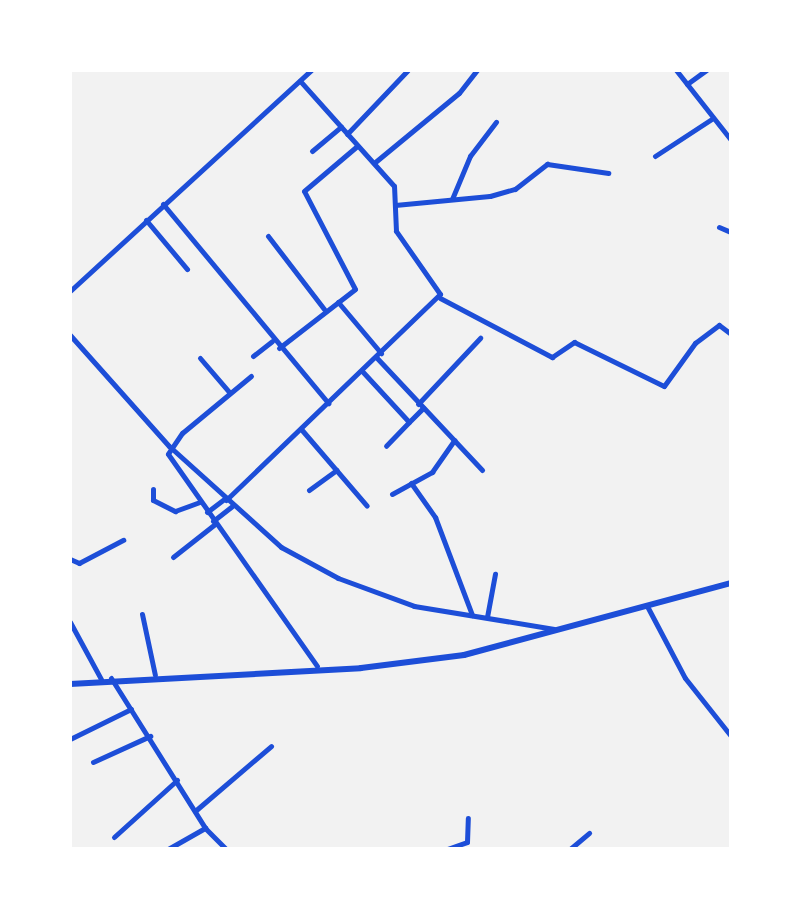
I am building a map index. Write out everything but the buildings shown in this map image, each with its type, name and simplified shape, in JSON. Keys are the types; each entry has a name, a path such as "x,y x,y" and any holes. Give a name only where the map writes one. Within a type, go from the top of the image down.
{"main road":[{"path":"70,684 155,675 429,660 559,630 731,583"}],"street":[{"path":"70,292 311,70"},
{"path":"312,151 344,130 408,70"},
{"path":"374,163 478,70"},
{"path":"676,70 731,140"},
{"path":"687,84 706,70"},
{"path":"300,81 394,186 401,242 438,297 552,357 574,342 664,386 694,343 719,325 730,330"},
{"path":"655,156 713,118"},
{"path":"452,199 470,156 496,122"},
{"path":"279,348 338,301 355,281 304,191 357,146"},
{"path":"395,204 514,189 548,164 608,173"},
{"path":"162,204 328,404"},
{"path":"146,220 187,269"},
{"path":"719,226 731,232"},
{"path":"268,236 324,309"},
{"path":"173,557 214,523 227,501 438,297"},
{"path":"338,301 420,406 482,470"},
{"path":"70,335 170,446 280,547 338,578 414,606 559,630"},
{"path":"386,446 480,338"},
{"path":"253,356 272,341"},
{"path":"200,358 229,392"},
{"path":"362,371 409,422"},
{"path":"251,376 170,446 170,461 318,666"},
{"path":"301,429 367,506"},
{"path":"392,494 432,472 454,440"},
{"path":"309,490 336,470"},
{"path":"411,482 435,517 472,615"},
{"path":"153,489 153,500 174,511 200,502"},
{"path":"207,512 227,501"},
{"path":"70,559 79,564 123,540"},
{"path":"487,617 495,574"},
{"path":"647,606 685,678 731,736"},
{"path":"142,614 155,675"},
{"path":"70,622 101,679"},
{"path":"112,678 205,828 226,849"},
{"path":"70,739 131,710"},
{"path":"93,762 150,736"},
{"path":"196,812 271,746"},
{"path":"114,836 177,780"},
{"path":"446,849 467,842 468,818"},
{"path":"168,849 205,828"},
{"path":"570,849 589,833"}]}
